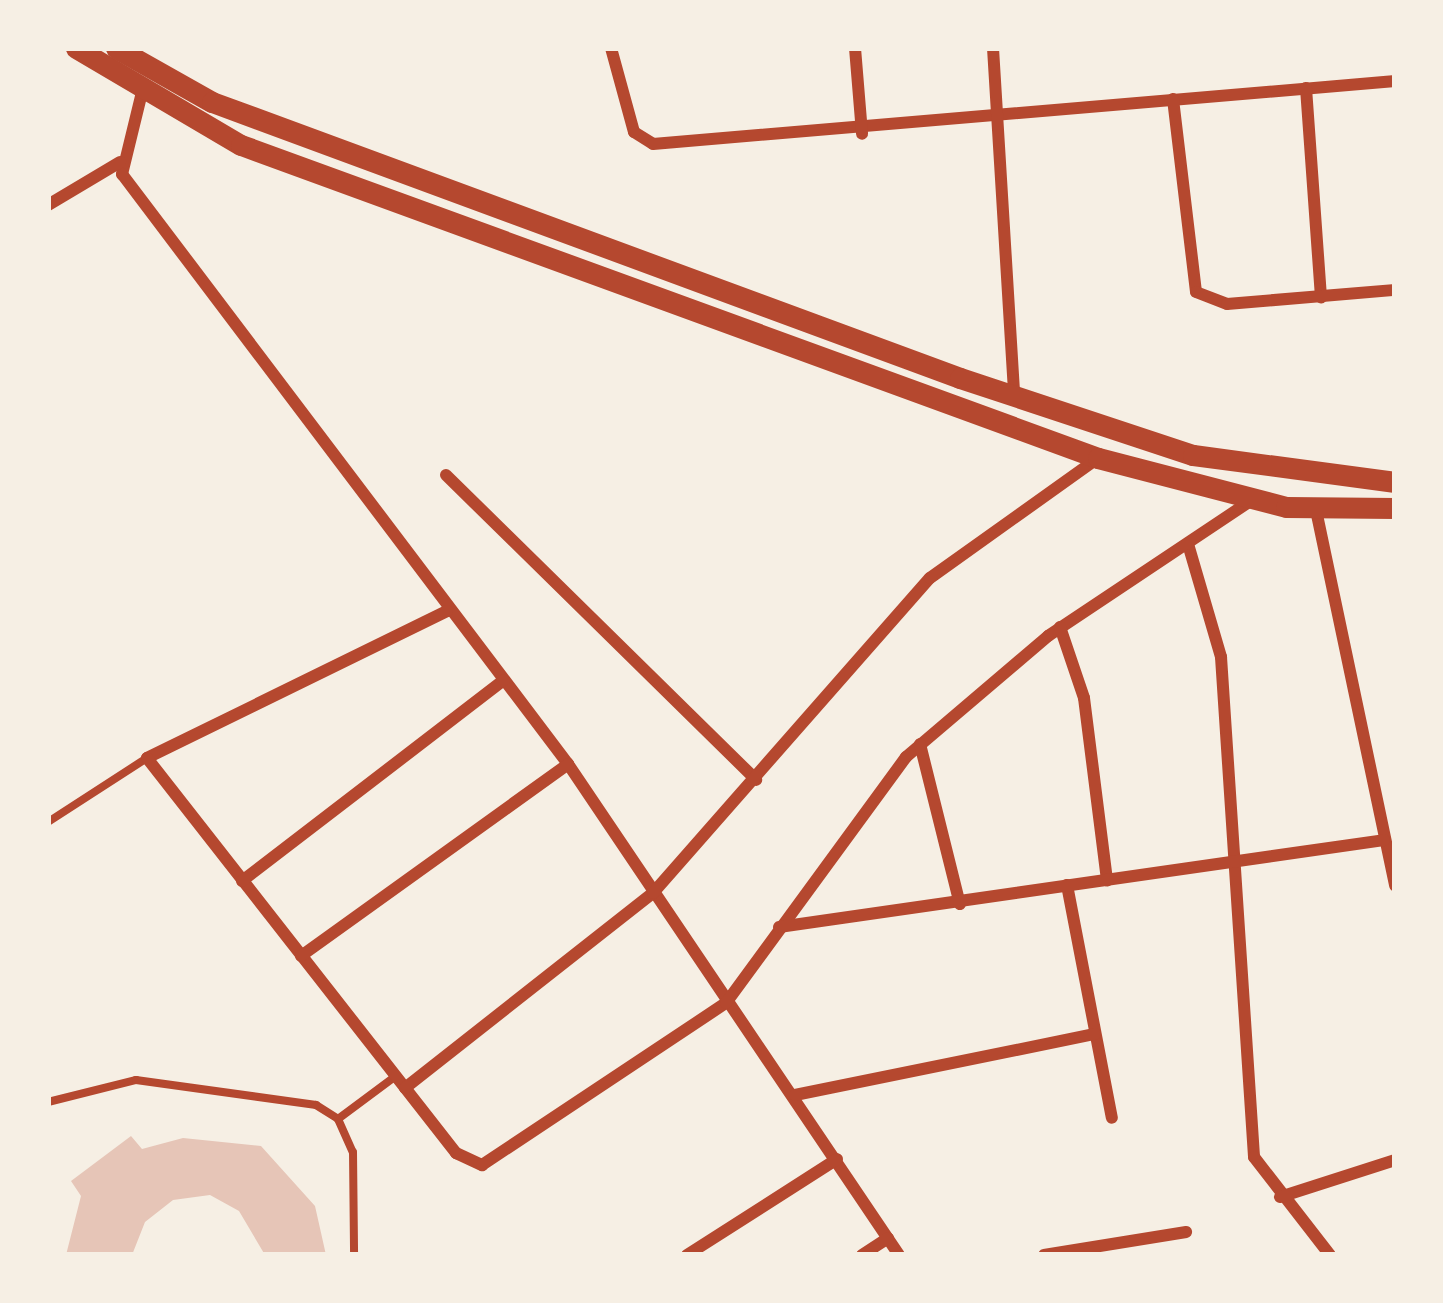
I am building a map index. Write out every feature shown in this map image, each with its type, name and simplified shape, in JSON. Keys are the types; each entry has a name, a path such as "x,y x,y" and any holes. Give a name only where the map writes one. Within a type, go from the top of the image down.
{"main road":[{"path":"76,48 141,94 242,145 1098,458 1252,500 1316,510 1395,508"},
{"path":"116,48 212,102 1014,396 1193,454 1395,482"}],"street":[{"path":"611,48 634,132 653,145 997,123 1173,99 1395,81"},
{"path":"855,48 862,134"},
{"path":"993,48 1014,396"},
{"path":"48,205 120,162 148,69"},
{"path":"1306,88 1322,296"},
{"path":"1173,99 1196,292 1227,304 1395,290"},
{"path":"120,162 447,611 492,689 568,764 648,897 795,1095 898,1255"},
{"path":"405,1088 648,897 930,578 1098,458"},
{"path":"446,475 756,780"},
{"path":"447,611 147,758 456,1153 482,1165 726,1003 847,824 920,744 1060,627 1252,500"},
{"path":"1316,510 1395,886"},
{"path":"1189,544 1221,657 1250,1136 1280,1197 1330,1255"},
{"path":"1060,627 1084,698 1107,881"},
{"path":"242,881 492,689"},
{"path":"920,744 960,904"},
{"path":"301,956 568,764"},
{"path":"779,927 1384,840"},
{"path":"1067,885 1112,1118"},
{"path":"795,1095 1095,1034"},
{"path":"687,1255 837,1160"},
{"path":"1280,1197 1395,1160"},
{"path":"1044,1255 1115,1250 1186,1232"},
{"path":"862,1255 887,1238"}],"lane":[{"path":"48,822 147,758"},
{"path":"338,1119 396,1076"},
{"path":"48,1102 136,1080 295,1096 338,1119 352,1152 354,1255"}],"building":[{"path":"131,1136 142,1149 183,1138 261,1146 315,1206 326,1255 265,1255 239,1211 210,1195 173,1200 145,1222 132,1255 66,1255 81,1196 71,1181"}]}
